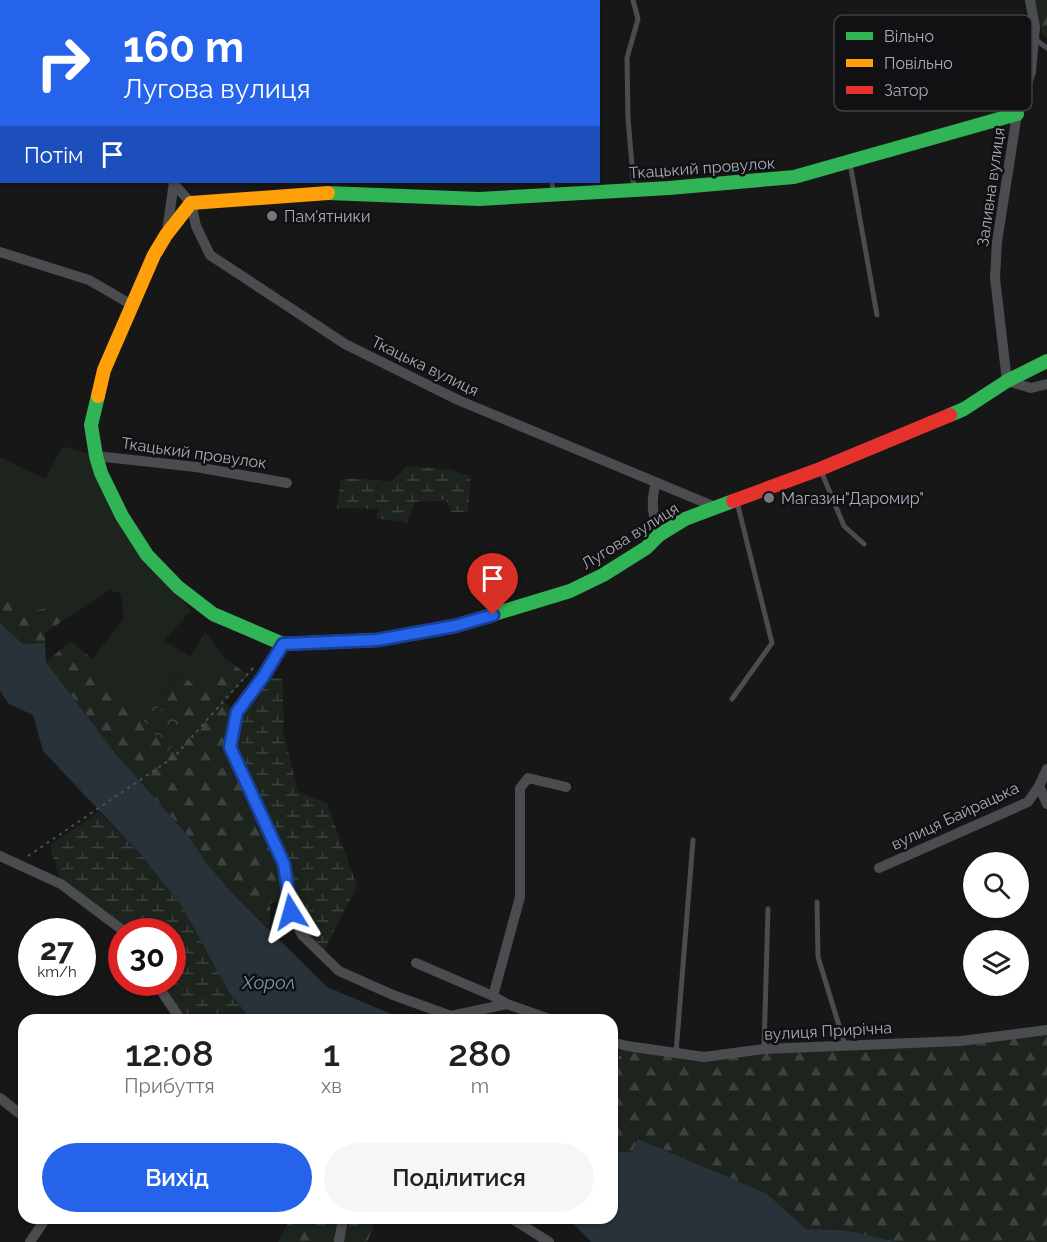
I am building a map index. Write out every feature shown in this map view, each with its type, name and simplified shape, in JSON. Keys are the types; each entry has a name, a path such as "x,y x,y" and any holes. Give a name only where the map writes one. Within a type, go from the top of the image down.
{"street":[{"name":"Заливна вулиця","path":"1030,0 1035,27 1032,58"},
{"name":"Заливна вулиця","path":"1006,381 995,278 997,242 1018,111"},
{"name":"Ткацький провулок","path":"101,473 91,425 104,369 154,255 166,235 191,203 320,193 479,199 553,188 634,190 794,177 1017,114"},
{"name":"Ткацька вулиця","path":"174,183 191,203 196,226 210,255 345,344 458,400 717,508"},
{"name":"Ткацька вулиця","path":"166,235 174,183"},
{"path":"0,252 89,280 132,304"},
{"name":"Лугова вулиця","path":"101,473 122,516 147,555 178,588 213,614 283,644 377,640 455,626 570,591 603,575 637,554 685,519 820,469 964,409 1006,381 1047,361"},
{"path":"1006,381 1031,388 1047,384"},
{"name":"Ткацький провулок","path":"96,456 196,467 287,483"},
{"path":"656,482 652,496 659,536"},
{"path":"283,644 263,677 237,712 230,747 284,864 291,912 302,935 339,971 393,995 446,1014"},
{"path":"1047,769 1039,786 1047,804"},
{"path":"493,996 520,897 520,788 528,778 566,787"},
{"name":"вулиця Байрацька","path":"879,868 1028,802 1039,786"},
{"path":"0,856 61,884 108,919"},
{"path":"416,963 507,1004 535,1014"},
{"path":"164,996 177,1014"},
{"path":"461,1014 507,1004"},
{"name":"вулиця Прирічна","path":"618,1043 704,1057 764,1049 961,1041 1047,1029"},
{"path":"0,1098 18,1112"},
{"path":"30,1242 42,1224"},
{"path":"339,1242 342,1224"},
{"path":"520,1224 549,1242"}],"lane":[{"path":"633,0 638,19 627,58 627,70 634,190"},
{"path":"1034,38 1047,48"},
{"path":"849,161 877,315"},
{"path":"820,469 844,526 864,544"},
{"path":"732,699 772,643 737,500"},
{"path":"676,1053 693,840"},
{"path":"817,902 818,957 845,1045"},
{"path":"764,1049 768,909"}],"path":[{"path":"17,864 174,757 255,667"},
{"path":"618,1061 627,1046"}],"green space":[{"path":"1035,0 1047,0 1047,38 1042,35"},
{"path":"63,446 96,456 147,555 191,611 164,640 190,657 205,632 226,659 197,690 179,672 154,705 140,715 92,659 124,618 121,594 110,590 71,616 63,605 29,612 0,580 0,457 45,479"},
{"path":"407,466 448,469 471,476 468,512 451,512 446,500 415,502 407,523 376,518 378,509 337,508 341,479 391,482"},
{"path":"0,580 29,612 63,604 71,616 45,632 45,643 23,644 0,623"},
{"path":"71,641 92,659 140,714 154,705 180,672 197,689 226,659 248,675 224,702 237,712 284,864 288,896 270,904 270,929 233,894 207,864 190,838 115,753 46,662"},
{"path":"263,677 282,679 283,730 298,792 327,803 357,886 322,955 302,935 284,864 230,747 237,712"},
{"path":"154,705 191,725 167,752 140,715"},
{"path":"99,812 141,855 181,905 230,994 247,1014 179,1014 165,996 186,996 186,918 108,919 61,884 50,845"},
{"path":"1047,1030 1047,1242 898,1242 844,1230 806,1229 766,1193 639,1139 632,1152 618,1152 618,1052 627,1046 704,1057 961,1041"},
{"path":"288,1224 374,1224 367,1242 278,1242"}],"water":[{"name":"Хорол","path":"0,623 23,644 45,643 46,662 115,753 190,838 207,864 233,894 327,987 392,1014 247,1014 230,994 181,905 141,855 43,751 33,715 9,704 0,691"},
{"path":"638,1139 766,1193 806,1229 844,1230 898,1242 591,1242 574,1224 618,1224 618,1152 632,1152"}],"traffic: fast":[{"path":"328,193 479,199 669,188 794,177 1017,114"},
{"path":"950,415 964,409 1007,381 1047,361"},
{"path":"98,396 91,425 101,473 122,516 147,555 178,587 213,614 283,644 377,640 455,626 570,591 603,575 646,548 659,535 685,519 733,501"}],"traffic: slow":[{"path":"98,396 104,370 154,255 166,235 191,203 328,193"}],"traffic: jam":[{"path":"733,501 820,469 950,415"}],"place":[{"name":"Пам'ятники","path":"272,216"},
{"name":"Магазин\"Даромир\"","path":"769,498"}],"route":[{"path":"291,912 284,864 230,747 237,712 263,677 283,644 377,640 455,626 493,615"}]}
